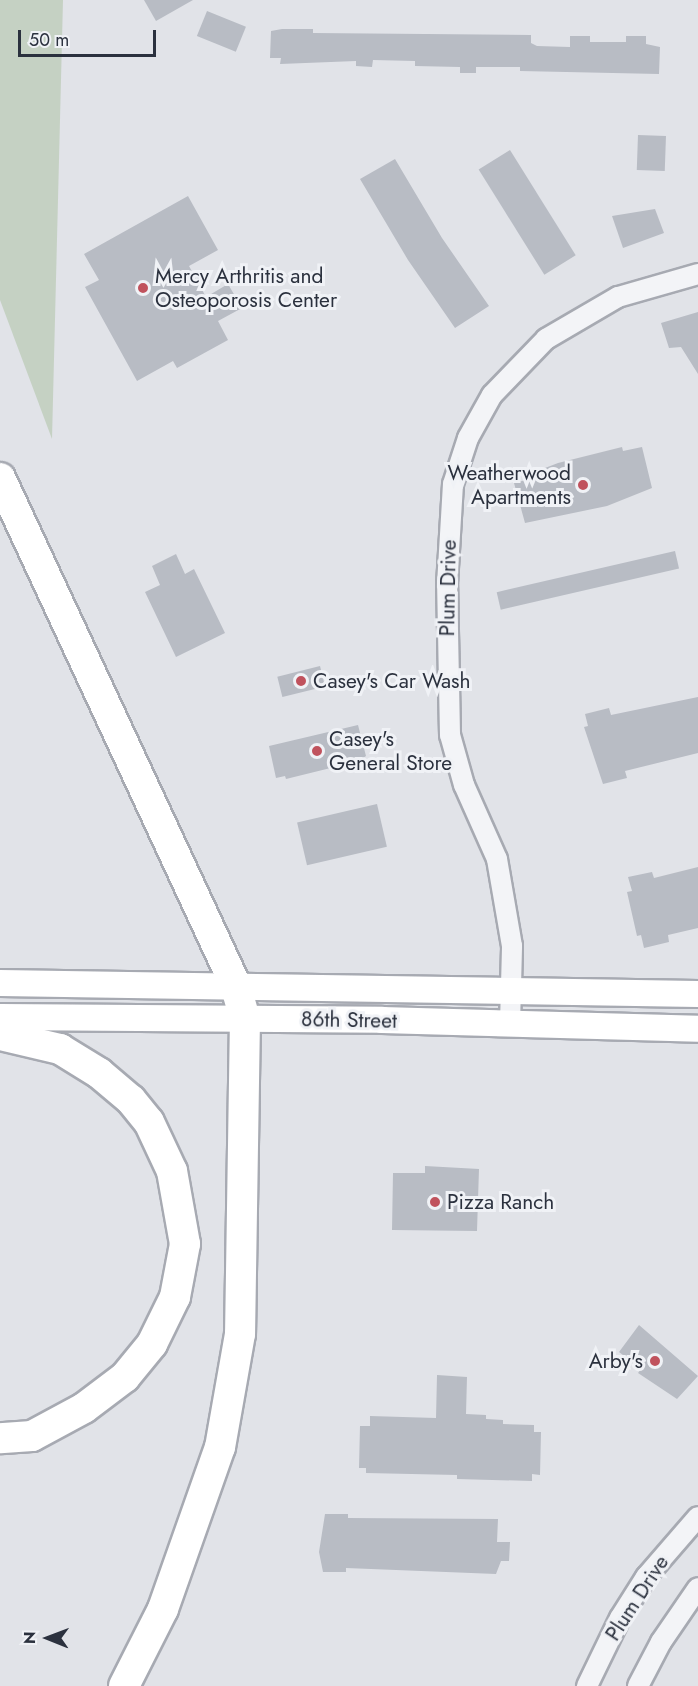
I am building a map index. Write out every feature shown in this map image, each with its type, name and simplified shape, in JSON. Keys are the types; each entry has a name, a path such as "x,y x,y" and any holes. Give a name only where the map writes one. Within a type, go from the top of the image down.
{"highway":[{"path":"0,478 235,984 245,1018 240,1334 220,1448 163,1609 124,1686"},
{"path":"0,1035 60,1049 99,1074 131,1100 149,1122 172,1171 185,1244 175,1297 152,1344 125,1377 84,1408 32,1436 0,1438"}],"main road":[{"name":"86th Street","path":"0,982 235,984 698,994"},
{"name":"86th Street","path":"0,1017 245,1018 698,1029"}],"street":[{"name":"Plum Drive","path":"510,1024 512,946 497,859 464,785 450,735 447,596 453,484 475,421 519,364 546,339 618,297 698,274"},
{"name":"Plum Drive","path":"587,1686 620,1618 646,1577 698,1517"},
{"name":"Plum Drive","path":"639,1686 661,1642 698,1588"}],"green space":[{"path":"0,0 63,0 52,439 0,300"}],"building":[{"path":"144,0 193,0 156,21"},
{"path":"207,11 246,27 236,52 197,36"},
{"path":"313,29 313,33 531,35 531,43 537,46 570,47 570,36 590,36 590,42 626,42 626,36 646,36 646,44 660,47 659,74 520,71 520,67 476,67 476,73 460,73 460,67 415,66 415,61 373,60 372,67 356,66 356,61 280,64 281,58 270,58 271,31"},
{"path":"638,135 666,136 665,171 637,170"},
{"path":"510,150 576,255 544,275 479,170"},
{"path":"395,159 442,238 489,306 455,328 408,260 360,179"},
{"name":"Mercy Arthritis and Osteoporosis Center","path":"188,196 218,250 189,266 206,297 228,284 242,308 218,321 228,340 177,368 173,361 137,381 85,287 99,280 84,254"},
{"path":"655,209 664,233 623,248 612,216"},
{"path":"698,312 698,374 681,347 669,348 661,323"},
{"name":"Weatherwood Apartments","path":"622,447 623,451 642,447 652,488 607,506 525,523 514,483 534,478 532,473 558,463"},
{"path":"675,551 679,569 501,610 497,592"},
{"path":"176,554 185,574 194,569 225,633 176,657 145,592 160,585 152,566"},
{"name":"Casey's Car Wash","path":"320,666 325,686 282,697 277,677"},
{"path":"698,697 698,753 625,771 627,778 603,784 584,727 588,726 585,714 609,708 611,715"},
{"name":"Casey's General Store","path":"358,725 366,756 359,761 286,779 285,776 276,778 269,746"},
{"path":"377,804 387,847 307,865 297,822"},
{"path":"698,867 698,928 668,935 669,942 644,948 641,935 637,936 627,892 632,891 628,877 652,872 654,878"},
{"name":"Pizza Ranch","path":"425,1166 479,1169 477,1231 392,1230 393,1173 425,1173"},
{"name":"Arby's","path":"639,1325 698,1376 677,1399 638,1373 641,1369 619,1352"},
{"path":"437,1375 467,1377 466,1414 486,1415 486,1419 503,1420 503,1424 534,1425 534,1432 541,1432 540,1475 532,1474 532,1481 457,1479 457,1475 366,1473 366,1468 359,1468 360,1426 370,1426 370,1416 436,1418"},
{"path":"325,1514 348,1514 348,1518 498,1519 497,1542 510,1542 509,1561 501,1561 496,1574 346,1568 346,1572 323,1572 319,1552"}],"place":[{"name":"Mercy Arthritis and Osteoporosis Center","path":"143,288"},
{"name":"Weatherwood Apartments","path":"583,485"},
{"name":"Casey's Car Wash","path":"301,681"},
{"name":"Casey's General Store","path":"317,751"},
{"name":"Pizza Ranch","path":"435,1202"},
{"name":"Arby's","path":"655,1361"}]}
